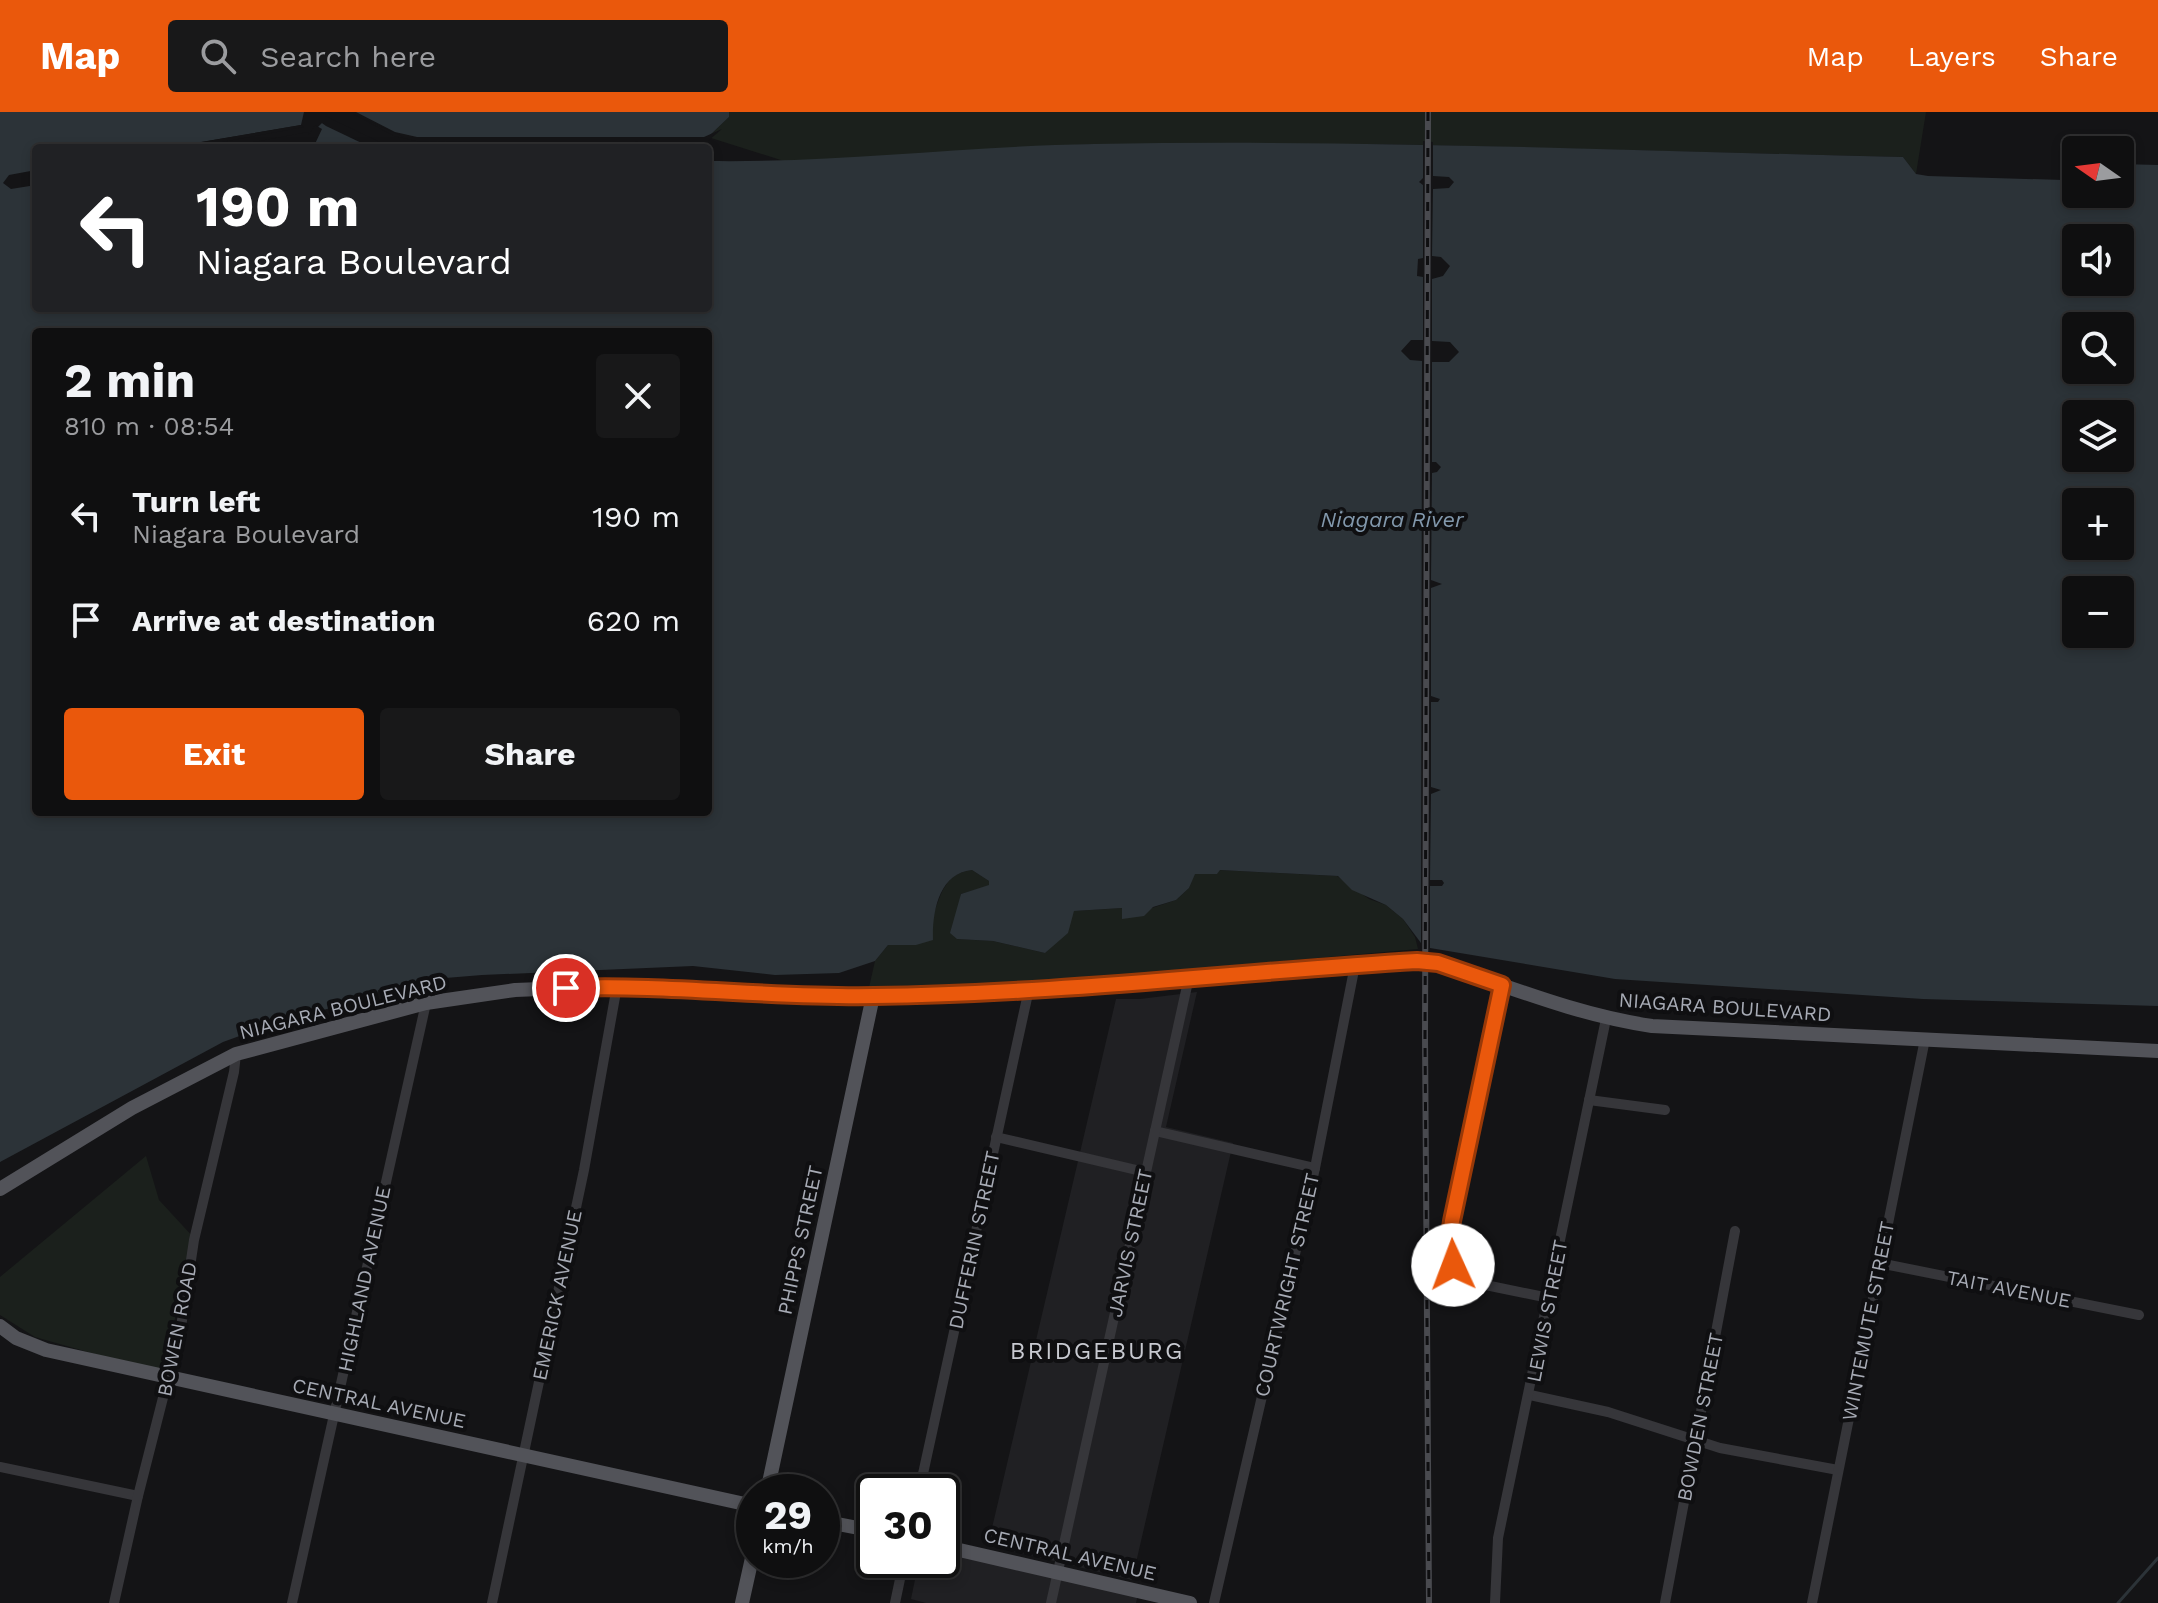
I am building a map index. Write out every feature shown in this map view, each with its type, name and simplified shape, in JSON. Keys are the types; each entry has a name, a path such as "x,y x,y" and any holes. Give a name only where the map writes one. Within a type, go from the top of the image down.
{"main road":[{"name":"NIAGARA BOULEVARD","path":"0,1189 132,1108 236,1054 426,1003 515,990 617,986 873,996 1029,989 1417,961 1438,963 1606,1019 1652,1026 2158,1051"},
{"name":"PHIPPS STREET","path":"771,1474 873,996"},
{"name":"CENTRAL AVENUE","path":"0,1326 16,1338 46,1350 736,1502"},
{"name":"CENTRAL AVENUE","path":"960,1550 1190,1603"},
{"path":"742,1603 748,1578"}],"street":[{"name":"COURTWRIGHT STREET","path":"1214,1603 1315,1168 1355,965"},
{"name":"JARVIS STREET","path":"1051,1603 1189,977"},
{"path":"1502,985 1449,1243 1453,1265 1460,1275 1471,1282 1549,1298"},
{"name":"EMERICK AVENUE","path":"492,1603 584,1170 617,986"},
{"name":"DUFFERIN STREET","path":"923,1474 1029,989"},
{"name":"HIGHLAND AVENUE","path":"292,1603 426,1003"},
{"name":"LEWIS STREET","path":"1495,1603 1498,1538 1606,1019"},
{"name":"WINTEMUTE STREET","path":"1812,1603 1925,1039"},
{"name":"BOWEN ROAD","path":"114,1603 181,1327 194,1240 236,1054"},
{"path":"1589,1100 1665,1110"},
{"path":"1155,1131 1315,1168"},
{"path":"996,1137 1145,1172"},
{"name":"BOWDEN STREET","path":"1665,1603 1735,1231"},
{"name":"TAIT AVENUE","path":"1879,1263 2139,1315"},
{"path":"1530,1395 1608,1412 1697,1441 1838,1470"},
{"path":"0,1467 138,1496"},
{"path":"895,1603 900,1578"}],"shaded area":[{"path":"729,112 1926,112 1916,174 1903,157 1381,144 1092,144 787,162 708,137 729,117"},
{"path":"972,870 989,881 989,886 961,894 957,939 993,941 1045,953 1063,935 1074,911 1123,908 1122,918 1176,900 1189,888 1194,874 1217,874 1219,870 1337,876 1369,899 1386,905 1403,919 1415,937 1418,949 959,990 868,992 875,961 888,945 916,945 930,924 945,886 956,875"},
{"path":"1197,992 1166,1127 1233,1143 1132,1580 988,1545 1116,999"},
{"path":"146,1156 159,1200 194,1238 162,1373 35,1337 0,1315 0,1277"},
{"path":"960,1554 1138,1594 1136,1603 926,1603 911,1599 915,1578 960,1578"}],"water":[{"name":"Niagara River","path":"0,112 304,112 301,125 189,144 32,144 32,171 9,175 3,183 11,189 32,186 32,312 712,312 712,161 1094,144 1195,143 1499,146 1903,157 1916,174 1928,176 2062,180 2062,208 2134,208 2134,164 2158,165 2158,1006 1923,999 1615,979 1424,947 1403,919 1386,905 1352,890 1338,876 1220,870 1217,874 1195,874 1189,888 1176,900 1153,907 1144,916 1122,919 1122,908 1074,911 1068,933 1045,953 993,941 957,939 950,933 961,894 989,885 989,881 972,870 952,878 945,886 936,906 933,940 916,945 888,945 875,961 839,973 775,975 693,966 421,980 378,990 376,997 286,1019 223,1042 0,1162"},
{"path":"356,112 729,112 729,117 708,137 637,137 628,141 417,137 395,132"},
{"path":"325,120 374,144 266,144 309,136"}],"pier":[{"path":"353,114 404,137 704,137 722,129 708,141 638,141 631,144 416,141 394,136"},
{"path":"325,116 384,144 364,144 319,121"},
{"path":"301,125 304,127 212,144 189,144"},
{"path":"315,125 322,129 315,144 243,144 308,132 309,135"},
{"path":"1423,141 1433,142 1433,176 1449,177 1454,182 1449,188 1433,189 1432,256 1441,257 1450,266 1443,276 1432,279 1432,341 1450,342 1459,352 1449,362 1432,362 1432,462 1441,467 1432,473 1431,580 1442,584 1431,588 1431,696 1440,699 1431,702 1431,787 1441,790 1431,794 1430,880 1442,880 1444,883 1442,886 1430,886 1430,952 1421,950 1422,361 1410,360 1401,351 1411,340 1423,340 1423,277 1417,276 1418,259 1423,258 1423,185 1419,182 1423,178"}],"waterway":[{"path":"2118,1603 2158,1558"}],"railway":[{"path":"1428,112 1425,1037 1429,1603"}],"district":[{"name":"BRIDGEBURG","path":"1097,1351"}],"route":[{"path":"566,988 617,986 873,996 1029,989 1417,961 1438,963 1502,985 1452,1221 1449,1243 1453,1265"}]}
